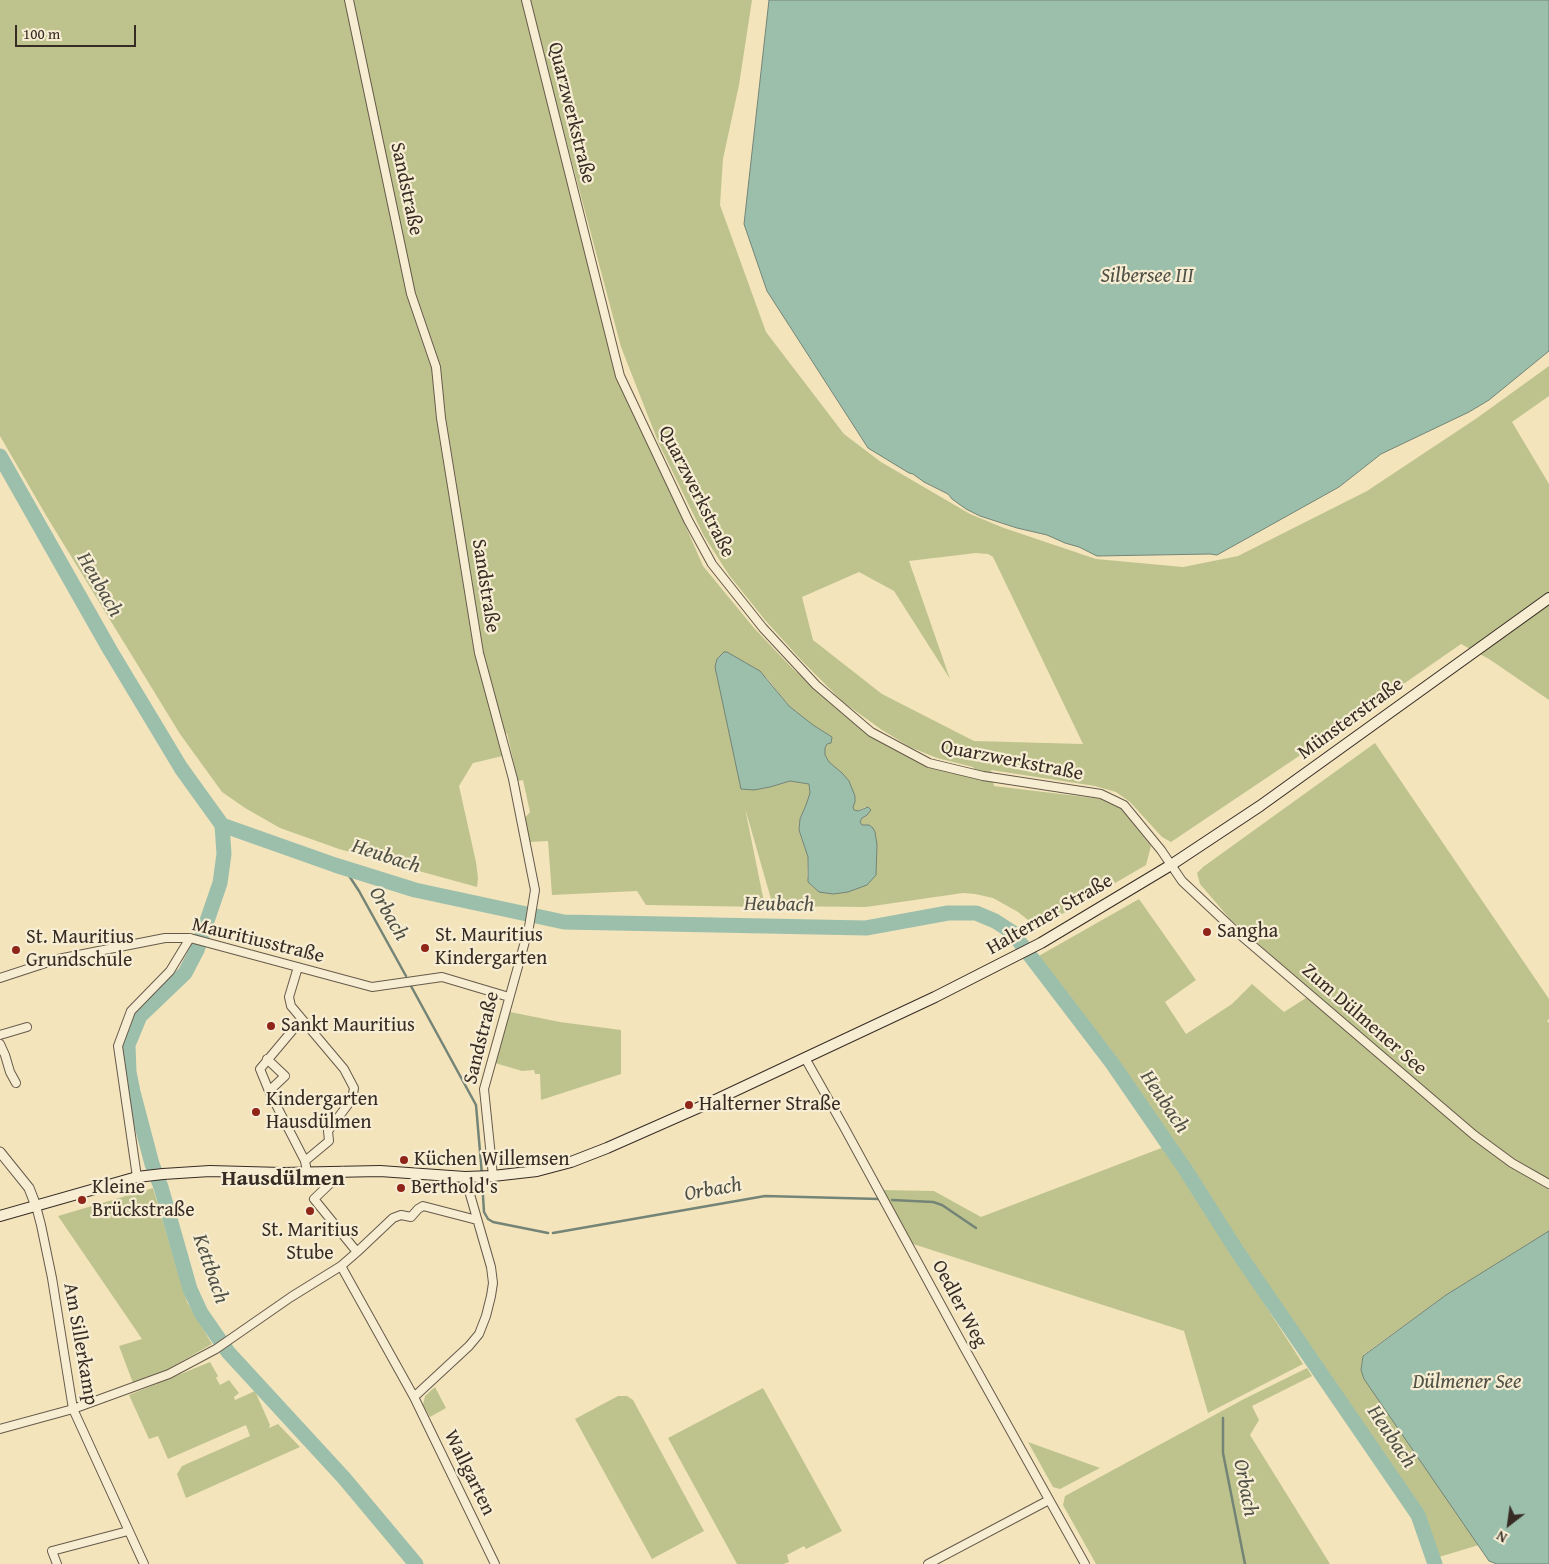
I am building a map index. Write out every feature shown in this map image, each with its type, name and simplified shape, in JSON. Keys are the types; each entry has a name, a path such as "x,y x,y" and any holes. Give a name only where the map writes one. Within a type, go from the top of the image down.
{"main road":[{"name":"Münsterstraße","path":"1170,865 1260,806 1549,598"},
{"name":"Halterner Straße","path":"0,1216 141,1177 163,1174 204,1171 282,1173 380,1171 490,1176 537,1171 571,1162 607,1148 805,1058 1006,962 1170,865"}],"street":[{"name":"Sandstraße","path":"349,0 411,294 436,367 441,418 479,653 513,780 535,890 529,927 484,1089 490,1176"},
{"name":"Quarzwerkstraße","path":"526,0 620,376 688,520 712,564 763,628 816,685 870,732 929,763 983,776 1101,794 1124,805 1161,850 1170,865"},
{"name":"Zum Dülmener See","path":"1170,865 1186,885 1231,927 1474,1135 1535,1177 1549,1184"},
{"name":"Mauritiusstraße","path":"0,978 58,959 164,938 192,939 372,987 442,977 509,997"},
{"path":"141,1177 118,1046 132,1011 170,971 192,939"},
{"path":"298,967 289,997 291,1006 344,1069 354,1088 352,1099 328,1131 329,1141 305,1161"},
{"path":"302,1019 266,1059 260,1069 269,1091 305,1161 307,1172"},
{"path":"0,1036 27,1027"},
{"path":"0,1044 16,1083"},
{"name":"Oedler Weg","path":"805,1058 964,1349 1085,1564"},
{"path":"266,1059 285,1076 269,1091"},
{"path":"0,1152 29,1188 36,1206"},
{"path":"343,1171 314,1199 356,1252"},
{"path":"414,1396 469,1346 479,1334 486,1316 493,1283 491,1267 465,1176"},
{"name":"Am Sillerkamp","path":"36,1206 52,1278 73,1409 144,1564"},
{"path":"0,1429 73,1409 169,1374 216,1349 291,1297 341,1266 393,1218 401,1216 411,1217 423,1206 477,1220"},
{"name":"Wallgarten","path":"341,1266 414,1396 495,1564"},
{"path":"928,1564 1049,1500"},
{"path":"57,1564 52,1551 128,1531"}],"green space":[{"path":"0,0 526,0 620,376 703,566 754,628 793,669 870,735 899,752 929,766 976,777 973,767 937,758 910,747 843,702 765,620 729,575 704,536 659,444 621,347 529,0 752,0 739,85 723,159 720,205 766,332 844,434 881,462 970,514 1004,528 1096,559 1183,567 1238,556 1367,491 1477,418 1549,366 1549,396 1512,422 1549,484 1549,700 1489,659 1461,644 1171,842 1162,837 1130,802 1116,792 1095,786 991,770 994,786 1102,799 1121,808 1151,846 1146,865 1038,928 1018,912 993,898 963,893 866,907 773,906 745,808 765,907 646,905 637,891 552,895 548,841 530,842 524,819 530,812 523,780 518,781 507,733 502,738 507,755 473,763 459,786 476,862 477,887 339,849 280,828 222,792 180,734 47,517 0,436","holes":["976,553 988,554 993,557 1083,744 974,741 882,694 813,640 802,597 859,572 894,591 950,679 909,561","766,677 789,706 812,725 832,737 825,748 825,755 834,767 854,810 857,811 865,807 867,815 860,822 862,825 869,825 875,832 807,877 808,857 799,830 800,819 810,793 809,784 790,781 754,790"]},
{"path":"1375,743 1549,999 1549,1019 1547,1021 1549,1023 1549,1231 1446,1295 1363,1355 1361,1369 1365,1379 1479,1545 1439,1557 1424,1512 1113,1055 1037,957 1139,899 1196,980 1165,1002 1186,1034 1232,1004 1252,984 1284,1012 1306,998 1311,990 1230,919 1200,884 1197,873"},
{"path":"510,1012 560,1022 621,1030 621,1074 541,1100 540,1074 535,1074 534,1070 522,1071 495,1063"},
{"path":"1164,1147 1303,1364 1208,1413 1184,1331 913,1244 882,1190 934,1191 981,1217"},
{"path":"153,1188 187,1302 212,1344 163,1372 133,1383 119,1346 142,1339 58,1216"},
{"path":"210,1362 218,1376 216,1378 220,1385 229,1380 239,1393 234,1397 235,1400 255,1391 270,1425 269,1428 278,1424 300,1447 186,1498 177,1474 182,1466 250,1436 246,1425 168,1459 158,1436 149,1439 129,1395"},
{"path":"1307,1368 1312,1376 1252,1406 1259,1420 1250,1435 1330,1564 1096,1564 1063,1505 1065,1496 1244,1399"},
{"path":"435,1387 446,1408 430,1417 423,1405 425,1396"},
{"path":"763,1388 842,1531 806,1549 804,1546 787,1555 789,1562 784,1564 737,1564 668,1438"},
{"path":"618,1396 627,1396 633,1400 704,1531 652,1559 575,1419"},
{"path":"1028,1442 1100,1468 1060,1489 1053,1487"}],"water":[{"name":"Silbersee III","path":"769,0 1549,0 1549,351 1489,400 1469,412 1381,454 1339,487 1217,555 1097,556 1047,535 980,516 966,509 948,494 924,482 868,448 767,291 744,224"},
{"path":"724,652 760,671 789,706 832,737 831,743 827,744 825,748 825,755 829,762 849,781 855,796 854,810 858,811 868,807 871,810 860,822 862,825 869,825 873,828 877,845 876,875 867,885 848,892 833,894 819,892 808,882 808,857 799,830 800,819 810,793 809,784 790,781 754,790 741,789 715,667 717,659"},
{"name":"Dülmener See","path":"1549,1231 1549,1564 1497,1564 1489,1561 1364,1379 1361,1370 1363,1356 1446,1295"}],"waterway":[{"name":"Heubach","path":"0,456 110,650 181,768 222,825 335,865 415,890 564,922 866,928 948,913 976,913 995,921 1012,932 1112,1063 1185,1169 1237,1251 1418,1515 1435,1564"},
{"name":"Kettbach","path":"222,825 224,854 220,883 197,950 185,973 140,1016 128,1045 129,1072 133,1092 152,1164 161,1187 190,1289 201,1313 228,1352 344,1478 416,1564"},
{"name":"Orbach","path":"344,868 359,891 406,976"},
{"name":"Orbach","path":"411,986 476,1105 482,1175"},
{"name":"Orbach","path":"482,1180 484,1212 488,1219 493,1222 548,1233"},
{"name":"Orbach","path":"553,1233 765,1196 879,1199"},
{"name":"Orbach","path":"892,1200 933,1202 942,1205 976,1228"},
{"name":"Orbach","path":"1223,1418 1223,1453 1245,1564"}],"place":[{"name":"Sangha","path":"1207,932"},
{"name":"St. Mauritius Kindergarten","path":"425,948"},
{"name":"St. Mauritius Grundschule","path":"16,950"},
{"name":"Sankt Mauritius","path":"271,1026"},
{"name":"Halterner Straße","path":"689,1105"},
{"name":"Kindergarten Hausdülmen","path":"256,1112"},
{"name":"Küchen Willemsen","path":"404,1160"},
{"name":"Berthold's","path":"401,1188"},
{"name":"Kleine Brückstraße","path":"82,1200"},
{"name":"St. Maritius Stube","path":"310,1211"}],"district":[{"name":"Hausdülmen","path":"283,1179"}]}
